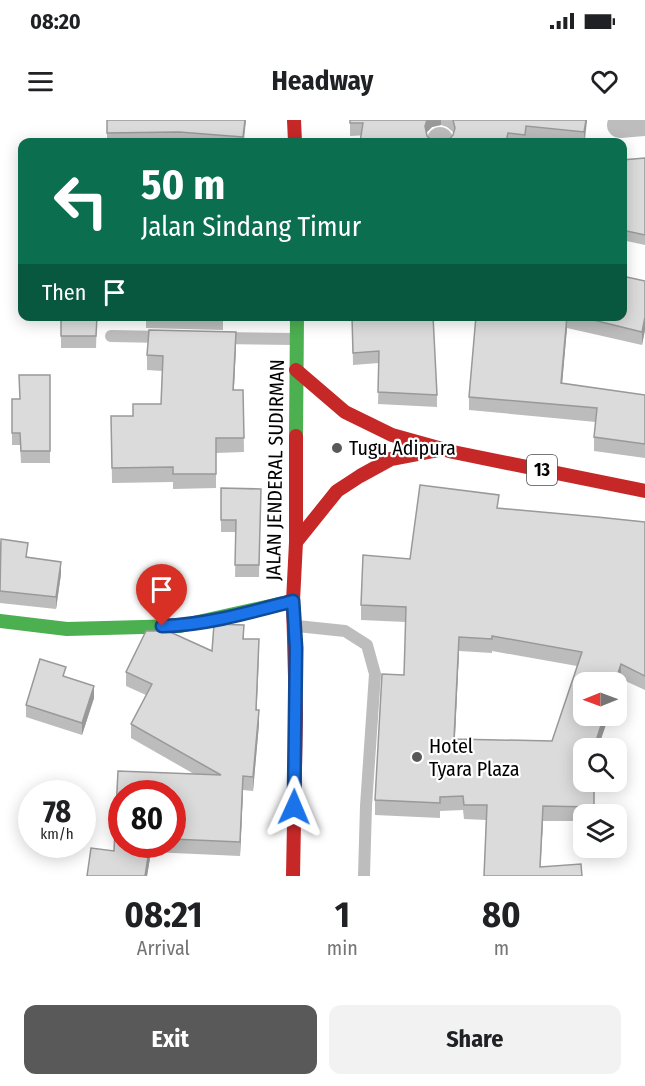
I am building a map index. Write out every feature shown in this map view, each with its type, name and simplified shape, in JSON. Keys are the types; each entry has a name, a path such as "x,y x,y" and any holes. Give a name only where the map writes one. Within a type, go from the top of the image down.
{"main road":[{"path":"294,120 295,138"},
{"name":"JALAN JENDERAL SUDIRMAN","path":"293,876 295,626 293,601 296,542 297,321"},
{"name":"13","path":"296,370 351,416 382,431 440,450 518,464 599,484 645,491"},
{"name":"13","path":"296,542 338,491 360,476 391,459 440,450"},
{"path":"0,621 67,628 180,626 293,601"}],"street":[{"path":"620,125 645,123"}],"lane":[{"path":"111,336 181,337"},
{"path":"204,338 296,339"},
{"path":"295,626 345,631 367,645 375,674 364,876"}],"building":[{"path":"107,120 245,120 243,137 179,132 107,133"},
{"path":"350,120 427,120 425,126 429,138 361,138 363,123 350,123"},
{"path":"453,120 586,120 584,132 526,126 525,135 508,133 507,138 450,138 455,128"},
{"path":"645,158 645,235 627,231 627,160"},
{"path":"627,277 645,281 645,317 642,332 597,321 627,321"},
{"path":"61,321 97,321 96,336 61,336"},
{"path":"352,321 433,321 437,395 378,392 379,351 353,353"},
{"path":"476,321 567,321 561,383 645,395 645,444 594,437 597,408 469,397"},
{"path":"149,330 236,332 233,390 243,390 244,438 216,438 216,474 173,474 173,467 112,468 111,416 133,416 133,404 161,404 163,356 147,355"},
{"path":"19,375 50,375 50,451 21,451 20,433 12,433 12,399 20,399"},
{"path":"420,485 499,495 497,508 645,522 645,676 621,664 618,672 575,672 582,652 492,636 492,639 459,637 454,739 552,741 573,679 573,726 601,726 597,738 573,738 573,792 594,792 594,804 543,806 540,867 581,864 582,876 484,876 487,805 464,805 463,796 440,797 440,803 375,800 382,674 404,675 406,607 361,605 363,555 410,559"},
{"path":"221,488 261,489 259,565 235,565 236,520 221,520"},
{"path":"1,539 28,543 26,557 61,562 56,597 0,591"},
{"path":"214,624 244,625 243,639 259,639 256,710 259,710 253,777 243,776 240,842 186,840 186,780 118,780 118,771 221,775 131,724 152,684 126,672 146,631 168,631 212,651"},
{"path":"40,659 66,667 63,676 94,686 82,723 26,705"},
{"path":"96,849 108,850 108,858 148,858 145,876 87,876 90,858 96,858"}],"traffic: fast":[{"path":"296,436 297,321"},
{"path":"0,621 67,629 180,626 293,601"}],"traffic: jam":[{"path":"294,120 295,138"},
{"path":"296,370 345,412 392,435 453,452 645,491"},
{"path":"293,876 296,714 293,601 296,542 296,436"},
{"path":"296,542 337,491 360,476 391,459 438,450"}],"place":[{"name":"Tugu Adipura","path":"337,448"},
{"name":"Hotel Tyara Plaza","path":"417,757"}],"route":[{"path":"162,626 180,626 293,601 296,648 294,807"}]}
